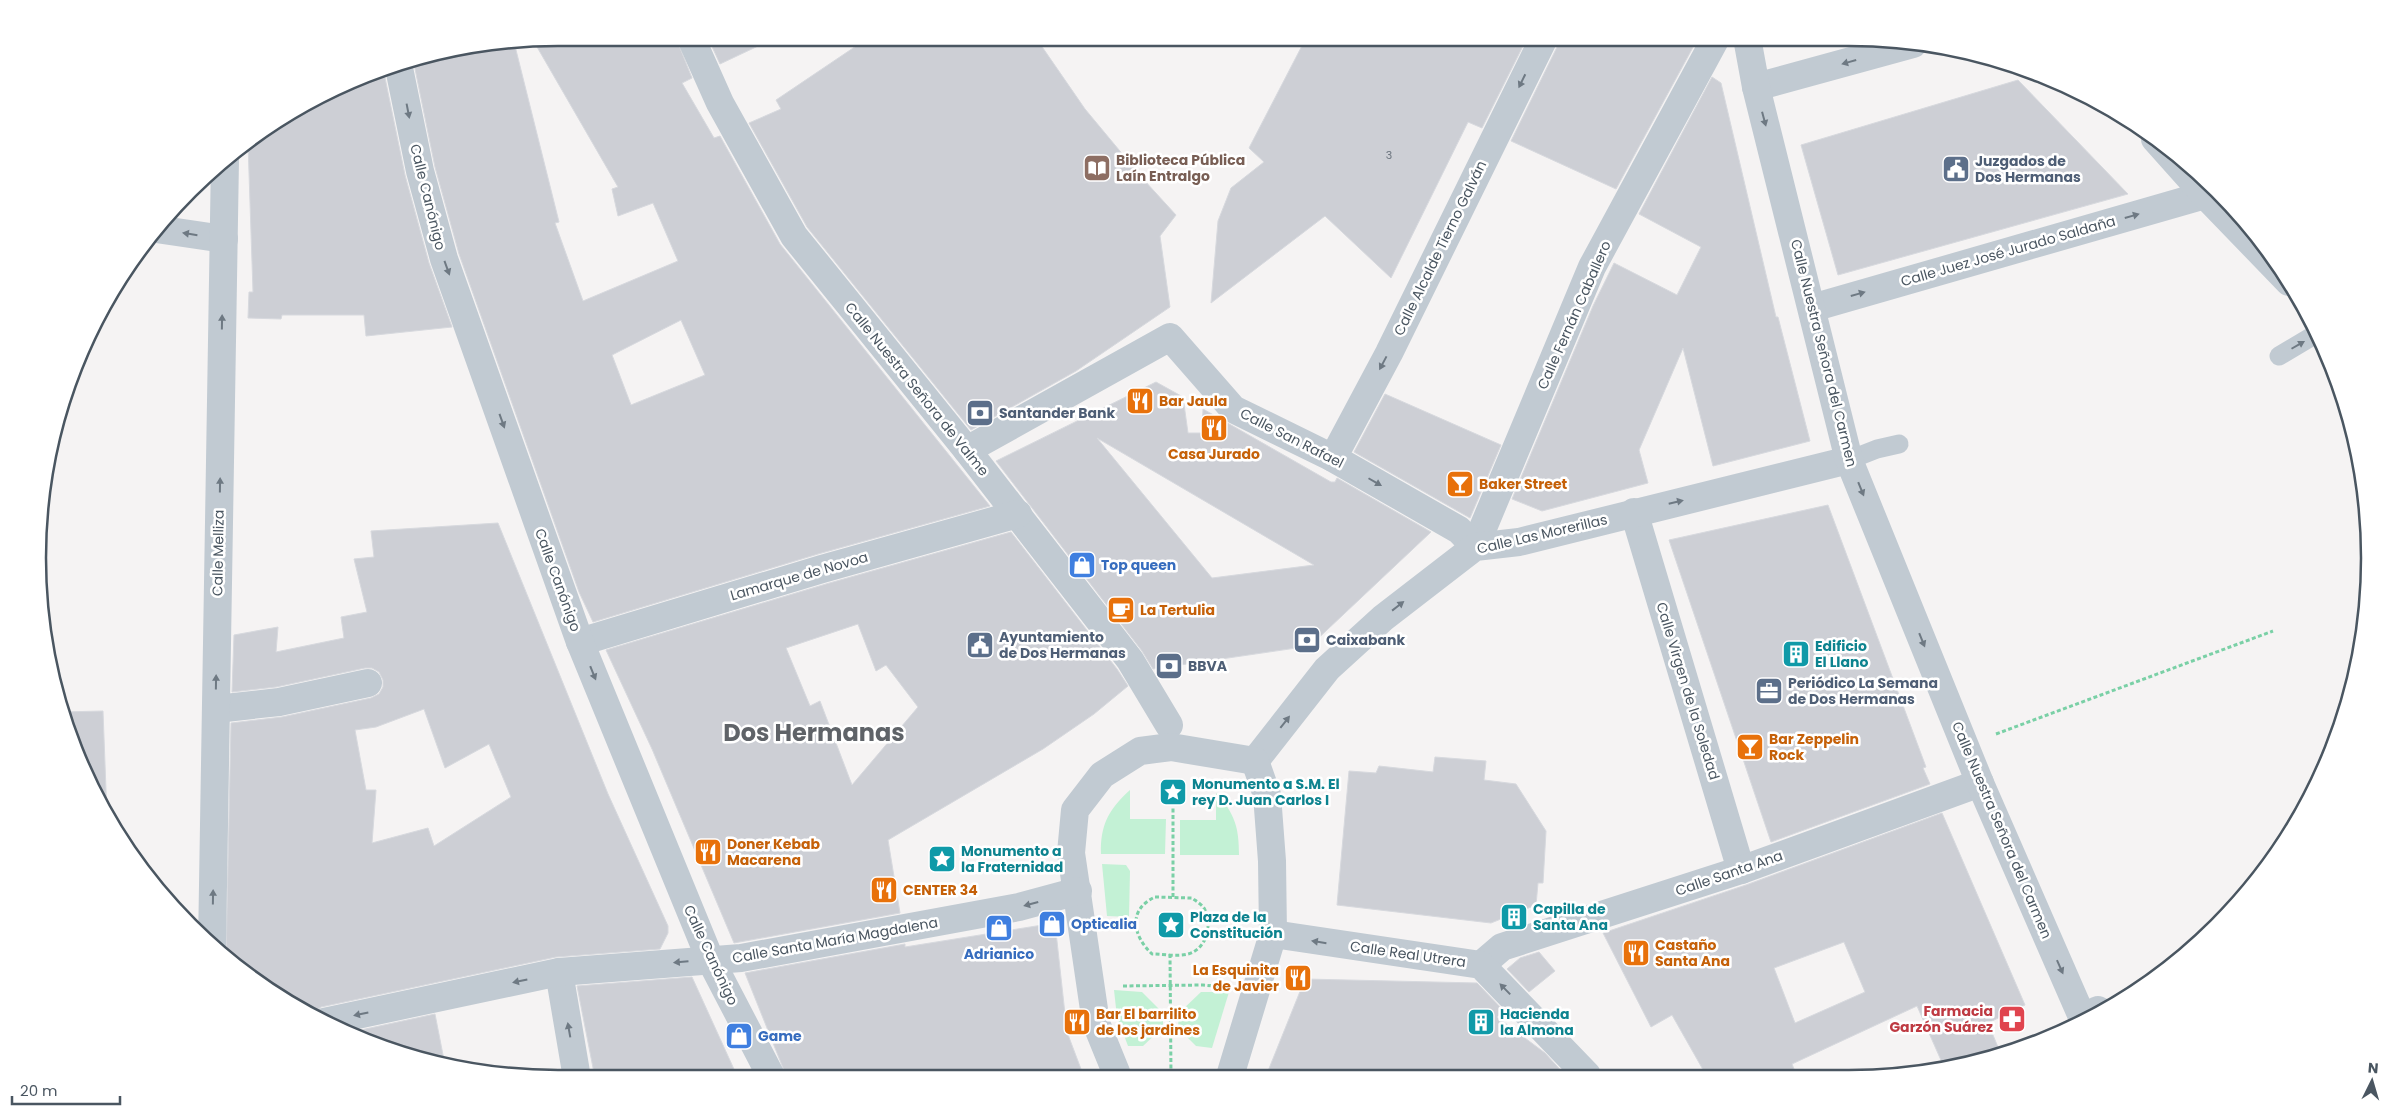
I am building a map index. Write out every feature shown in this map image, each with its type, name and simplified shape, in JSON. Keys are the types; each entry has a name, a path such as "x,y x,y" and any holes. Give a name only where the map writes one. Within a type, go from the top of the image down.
{"street":[{"name":"Calle Nuestra Señora de Valme","path":"695,46 720,103 794,236 1018,514 1130,660 1169,725"},
{"name":"Calle Alcalde Tierno Galván","path":"1332,458 1389,352 1540,46"},
{"name":"Calle Fernán Caballero","path":"1475,547 1592,268 1712,46"},
{"name":"Calle Nuestra Señora del Carmen","path":"1748,46 1756,87 1850,460 1980,783 2086,1011"},
{"path":"1756,87 1896,49"},
{"name":"Calle Canónigo","path":"400,71 420,171 444,259 580,642 710,960 768,1070"},
{"name":"Calle Melliza","path":"212,935 225,170"},
{"path":"2183,171 2257,249"},
{"name":"Calle Juez José Jurado Saldaña","path":"1812,308 2205,195"},
{"path":"165,230 224,239"},
{"name":"Calle San Rafael","path":"967,450 1170,337 1233,409 1332,458 1459,530 1475,547"},
{"name":"Calle Las Morerillas","path":"1255,761 1327,670 1383,618 1475,547 1519,542 1850,460"},
{"name":"Calle Virgen de la Soledad","path":"1634,512 1741,870"},
{"name":"Lamarque de Novoa","path":"580,642 822,568 1018,514"},
{"path":"216,709 279,702 368,683"},
{"path":"1115,1070 1096,1022 1072,853 1075,810 1102,775 1140,751 1171,747 1255,761 1267,795 1272,862 1273,934 1232,1070"},
{"name":"Calle Santa Ana","path":"1481,965 1502,947 1741,870 1980,783"},
{"name":"Calle Santa María Magdalena","path":"337,1019 559,972 741,958 1019,907 1078,891"},
{"name":"Calle Real Utrera","path":"1273,934 1481,965 1582,1070"},
{"path":"559,972 576,1070"}],"lane":[{"path":"2279,356 2310,337"},
{"path":"1850,460 1877,449 1899,444"}],"path":[{"path":"1965,746 2273,631"},
{"path":"1173,897 1174,807"},
{"path":"1154,897 1192,898 1203,908 1209,922 1207,936 1199,947 1188,954 1170,954 1152,954 1141,944 1135,927 1137,913 1144,902 1154,897"},
{"path":"1170,954 1171,1070"},
{"path":"1119,986 1170,985 1231,988"}],"green space":[{"path":"1130,790 1130,819 1166,819 1165,854 1101,854 1102,834 1107,818 1116,804"},
{"path":"1216,793 1228,808 1235,821 1239,855 1180,855 1180,820 1216,820"},
{"path":"1102,864 1126,865 1130,871 1129,917 1107,916"},
{"path":"1114,990 1142,992 1163,1013 1163,1027 1143,1046 1128,1046 1117,1017"},
{"path":"1201,992 1229,992 1212,1048 1196,1046 1178,1028 1179,1013"}],"building":[{"path":"679,46 692,78 682,83 714,138 720,136 780,244 990,506 818,554 593,622 579,592 459,254 435,167 415,67 458,56 516,48 559,222 555,223 583,301 678,261 653,203 618,216 612,189 618,187 537,47","holes":["681,320 705,375 631,405 612,355"]},
{"path":"712,46 758,46 720,64"},
{"path":"856,46 1042,46 1085,109 1176,215 1160,236 1170,307 1076,371 971,430 807,227 749,123 781,109 776,100"},
{"path":"1302,46 1523,46 1482,128 1468,122 1391,278 1325,216 1211,303 1218,221 1231,188 1264,162 1249,148"},
{"path":"1558,46 1694,46 1616,189 1511,141"},
{"path":"385,76 405,175 429,263 452,327 366,336 364,315 282,315 281,319 248,318 249,292 253,292 248,150 302,115 362,85"},
{"path":"1712,77 1721,83 1776,317 1778,317 1810,441 1713,466 1683,348 1639,450 1648,483 1542,511 1512,499 1593,306 1614,263 1677,295 1701,247 1639,214"},
{"name":"Juzgados de Dos Hermanas","path":"2018,80 2128,194 1838,275 1801,145"},
{"path":"1156,382 1183,397 1188,433 1202,433 1203,409 1331,482 1335,482 1337,478 1431,532 1310,646 1153,669 1142,651 996,461","holes":["1097,438 1314,565 1212,578"]},
{"path":"1385,394 1501,445 1470,518 1354,452"},
{"name":"Edificio El Llano","path":"1828,505 1926,767 1923,768 1930,784 1771,842 1669,540"},
{"path":"498,523 608,794 668,926 668,933 660,949 556,957 321,1007 318,1009 274,984 226,947 231,723 282,717 371,698 379,694 383,687 383,680 379,672 372,668 365,668 276,687 232,692 234,635 278,627 276,652 344,638 341,617 367,612 354,559 374,557 371,531","holes":["424,709 445,768 489,744 511,797 434,846 428,828 372,843 376,790 366,790 355,730 376,727"]},
{"path":"1011,532 1117,669 1128,686 1094,714 1043,749 888,840 900,913 734,943 652,749 606,650 826,584","holes":["858,624 876,671 886,665 918,707 852,785 820,701 810,706 786,648"]},
{"path":"103,711 106,798 85,754 70,712"},
{"path":"1435,757 1486,761 1484,780 1516,784 1546,831 1543,883 1538,883 1536,905 1491,923 1337,905 1349,771 1376,773 1379,766 1433,772"},
{"path":"1942,813 2025,1005 1988,1023 1998,1047 1949,1060 1941,1061 1917,1006 1792,1064 1794,1070 1703,1070 1672,1015 1651,1027 1603,933 1746,885","holes":["1844,942 1865,992 1795,1023 1774,968"]},
{"path":"1055,923 1067,1032 1081,1070 784,1070 745,973 905,944 905,947"},
{"path":"1539,952 1555,971 1529,992 1507,969 1520,958"},
{"path":"692,977 734,1070 593,1070 577,986"},
{"path":"1305,979 1477,983 1504,1011 1497,1017 1545,1053 1560,1070 1268,1070"},
{"path":"435,1014 443,1056 394,1043 360,1030"}],"place":[{"name":"Biblioteca Pública Laín Entralgo","path":"1097,168"},
{"name":"Juzgados de Dos Hermanas","path":"1956,169"},
{"name":"Bar Jaula","path":"1140,401"},
{"name":"Santander Bank","path":"980,413"},
{"name":"Casa Jurado","path":"1214,428"},
{"name":"Baker Street","path":"1460,484"},
{"name":"Top queen","path":"1082,565"},
{"name":"La Tertulia","path":"1121,610"},
{"name":"Caixabank","path":"1307,640"},
{"name":"Ayuntamiento de Dos Hermanas","path":"980,645"},
{"name":"Edificio El Llano","path":"1796,654"},
{"name":"BBVA","path":"1169,666"},
{"name":"Periódico La Semana de Dos Hermanas","path":"1769,691"},
{"name":"Bar Zeppelin Rock","path":"1750,747"},
{"name":"Monumento a S.M. El rey D. Juan Carlos I","path":"1173,792"},
{"name":"Doner Kebab Macarena","path":"708,852"},
{"name":"Monumento a la Fraternidad","path":"942,859"},
{"name":"CENTER 34","path":"884,890"},
{"name":"Capilla de Santa Ana","path":"1514,917"},
{"name":"Opticalia","path":"1052,924"},
{"name":"Plaza de la Constitución","path":"1171,925"},
{"name":"Adrianico","path":"999,928"},
{"name":"Castaño Santa Ana","path":"1636,953"},
{"name":"La Esquinita de Javier","path":"1298,978"},
{"name":"Farmacia Garzón Suárez","path":"2012,1019"},
{"name":"Bar El barrilito de los jardines","path":"1077,1022"},
{"name":"Hacienda la Almona","path":"1481,1022"},
{"name":"Game","path":"739,1036"}],"district":[{"name":"Dos Hermanas","path":"814,733"}]}
